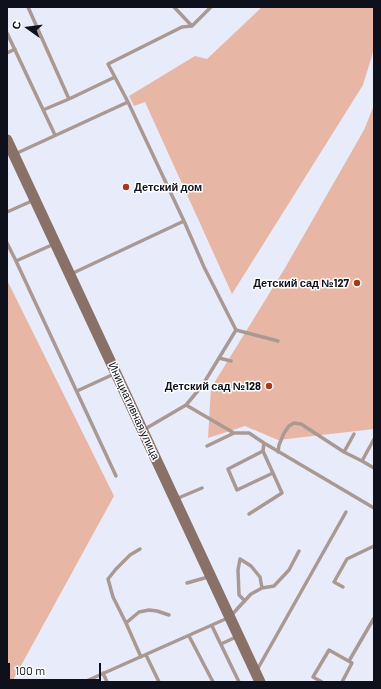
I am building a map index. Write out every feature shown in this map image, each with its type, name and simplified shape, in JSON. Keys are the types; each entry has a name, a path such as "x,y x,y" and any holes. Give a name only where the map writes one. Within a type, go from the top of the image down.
{"main road":[{"name":"Инициативная улица","path":"7,140 258,677"}],"lane":[{"path":"28,7 69,99"},
{"path":"174,7 192,26"},
{"path":"211,7 192,26 182,27 108,64 128,102 204,267 236,330 278,341"},
{"path":"7,33 55,136"},
{"path":"7,53 15,49"},
{"path":"43,110 115,77"},
{"path":"14,155 128,102"},
{"path":"7,212 35,199"},
{"path":"70,275 184,221"},
{"path":"7,243 116,476"},
{"path":"16,261 55,243"},
{"path":"143,430 186,405 202,386 236,330"},
{"path":"219,358 231,361"},
{"path":"77,391 116,373"},
{"path":"186,405 234,433"},
{"path":"278,452 279,446 288,426 294,423 302,424 344,452 374,468"},
{"path":"207,446 234,433 249,433 278,452 374,508"},
{"path":"344,452 354,434"},
{"path":"362,461 374,439"},
{"path":"249,514 282,493 263,451 264,443"},
{"path":"263,451 228,469 237,490 273,473"},
{"path":"175,499 202,488"},
{"path":"258,677 346,512"},
{"path":"343,587 334,582 347,559 374,546"},
{"path":"140,549 130,555 108,579 113,597 141,657"},
{"path":"84,682 230,617 251,594 262,588 274,586 289,570 299,551"},
{"path":"245,601 239,594 238,570 240,560 250,566 260,577 262,588"},
{"path":"187,583 211,576"},
{"path":"126,623 139,612 148,610 169,615"},
{"path":"349,661 374,618"},
{"path":"212,626 239,682"},
{"path":"221,644 239,635"},
{"path":"189,636 213,682"},
{"path":"322,682 313,677 329,650 352,663 342,682"},
{"path":"146,655 160,682"},
{"path":"103,674 107,682"}],"shaded area":[{"path":"262,7 374,7 374,49 363,85 232,294 145,102 134,106 129,96 195,56 207,59"},
{"path":"374,105 374,429 278,440 245,426 208,438 211,388 285,268 364,130"},
{"path":"7,280 114,496 12,682 7,682"}],"place":[{"name":"Детский дом","path":"126,187"},
{"name":"Детский сад №127","path":"357,283"},
{"name":"Детский сад №128","path":"269,386"}]}
